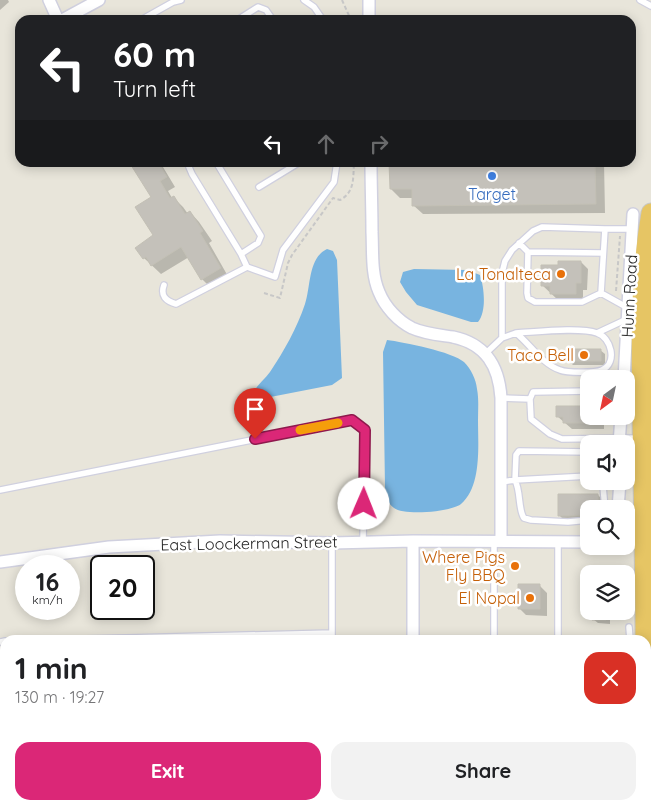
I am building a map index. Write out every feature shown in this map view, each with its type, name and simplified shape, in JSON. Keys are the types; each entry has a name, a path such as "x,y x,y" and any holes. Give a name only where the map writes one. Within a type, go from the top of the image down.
{"highway":[{"path":"642,213 646,240 641,362 642,438 635,543 644,635"}],"street":[{"path":"49,0 56,15"},
{"path":"71,15 99,0"},
{"path":"369,0 369,15"},
{"path":"371,167 373,264 378,291 383,301 401,322 413,328 466,341 485,354 498,374 501,398 501,482 497,541"},
{"name":"Hunn Road","path":"625,370 632,229 642,213"},
{"name":"East Loockerman Street","path":"0,562 118,547 220,541 580,542"},
{"path":"412,635 413,541"}],"lane":[{"path":"150,15 173,2 181,0"},
{"path":"304,0 314,7 320,15"},
{"path":"640,0 651,6"},
{"path":"245,15 258,7 266,10 270,15"},
{"path":"189,167 247,267 275,277 283,250 334,182 336,167"},
{"path":"219,167 261,236 258,243 241,254"},
{"path":"259,187 292,167"},
{"path":"502,338 502,273 508,255 533,231 542,227 632,229"},
{"path":"601,293 605,229"},
{"path":"519,243 528,252 603,253"},
{"path":"528,252 527,293 528,298 534,302 582,302 601,293"},
{"path":"164,285 162,290 164,298 176,304 247,267"},
{"path":"597,333 628,313 601,293"},
{"path":"485,354 502,338 516,333 576,331 597,333 606,339 610,346 611,358 609,364 602,370 582,372 560,370 545,361 516,333"},
{"path":"580,391 533,392 530,400 531,419 550,434 562,439 580,440"},
{"path":"501,398 530,400"},
{"path":"0,490 352,420 365,430 363,541"},
{"path":"635,439 642,438"},
{"path":"580,452 519,451 516,455 515,480 520,489 520,510 524,518 568,522 580,521"},
{"path":"501,482 580,476"},
{"path":"494,635 497,541"},
{"path":"332,542 332,635"},
{"path":"558,542 558,635"},
{"path":"629,627 630,635"}],"path":[{"path":"342,0 349,15"},
{"path":"264,293 280,298 288,263 292,255 333,198 340,200 347,196 351,189 353,167"}],"water":[{"path":"327,249 333,251 337,260 342,378 332,385 255,400 251,397 252,394 270,372 285,348 302,313 316,259"},
{"path":"414,269 467,270 480,275 483,286 484,305 478,322 471,322 417,305 400,282 403,272"},
{"path":"387,340 427,348 458,358 467,365 474,378 478,401 476,476 468,496 456,507 438,511 407,512 394,508 389,502 385,488 383,352"}],"building":[{"path":"132,167 161,167 167,177 160,181 170,198 174,196 185,214 190,211 203,231 200,233 221,268 201,280 181,247 151,266 146,257 143,259 135,248 153,235 135,207 151,197"},
{"name":"Target","path":"389,167 595,167 596,204 412,206 412,189 390,189"},
{"name":"La Tonalteca","path":"558,261 581,261 581,283 576,283 576,294 550,294 550,286 541,286 541,265 558,265"},
{"name":"Taco Bell","path":"567,349 601,349 601,361 567,361"},
{"path":"556,406 580,406 580,423 563,423 563,417 556,417"},
{"path":"558,494 598,494 598,500 580,500 580,515 558,516"},
{"path":"518,584 540,584 540,609 518,609"}],"slow traffic":[{"path":"300,430 338,423"}],"place":[{"name":"Target","path":"492,176"},
{"name":"La Tonalteca","path":"561,274"},
{"name":"Taco Bell","path":"584,355"},
{"name":"Where Pigs Fly BBQ","path":"515,566"},
{"name":"El Nopal","path":"530,598"}],"route":[{"path":"255,439 352,420 359,424 365,430 364,504"}]}
